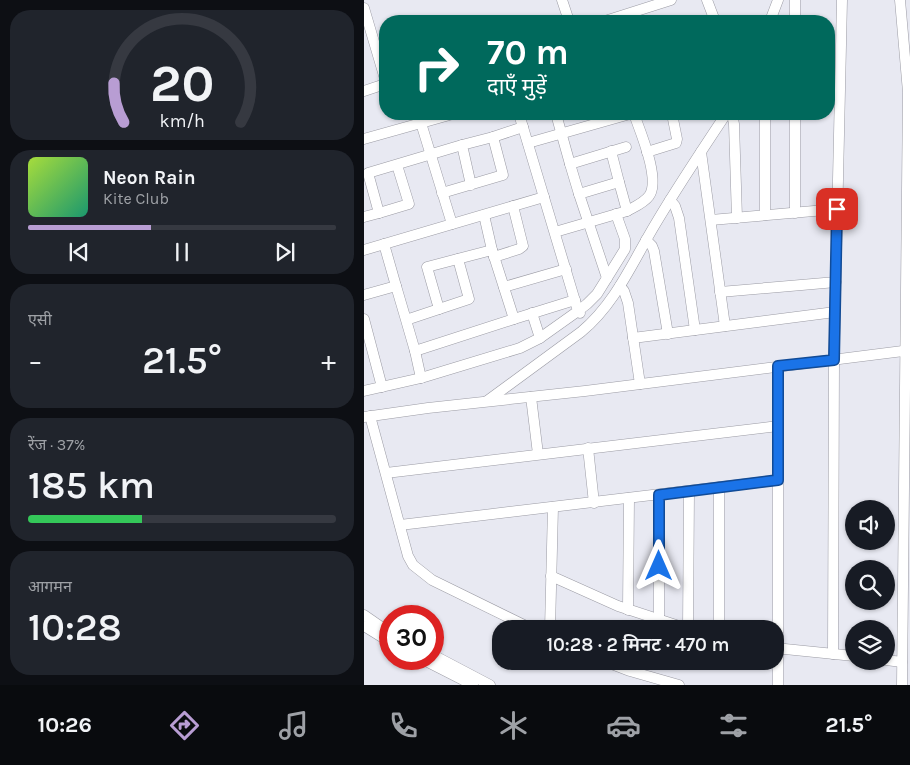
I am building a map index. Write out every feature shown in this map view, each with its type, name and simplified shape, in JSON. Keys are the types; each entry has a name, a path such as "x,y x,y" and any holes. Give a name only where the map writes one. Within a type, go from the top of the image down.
{"street":[{"path":"562,0 567,15"},
{"path":"623,15 669,0"},
{"path":"708,0 713,15"},
{"path":"772,15 778,0"},
{"path":"795,0 795,15"},
{"path":"833,654 834,360 842,0"},
{"path":"900,0 908,63 909,143 908,350 902,685"},
{"path":"364,8 379,59"},
{"path":"364,91 379,86"},
{"path":"364,139 432,120"},
{"path":"521,120 575,300 582,317"},
{"path":"558,120 606,278"},
{"path":"528,143 596,120"},
{"path":"636,120 660,199"},
{"path":"647,152 676,143 673,120"},
{"path":"364,391 421,378 520,348 582,317 605,308 646,240 660,199 701,152 722,120"},
{"path":"733,120 737,218"},
{"path":"764,120 766,215"},
{"path":"795,120 795,213"},
{"path":"421,123 452,224"},
{"path":"379,212 368,173 523,127"},
{"path":"442,193 503,175 493,137"},
{"path":"462,145 471,185"},
{"path":"570,164 626,147"},
{"path":"611,152 627,211"},
{"path":"701,152 725,326"},
{"path":"364,217 409,204 397,165"},
{"path":"579,194 620,182"},
{"path":"364,250 544,197"},
{"path":"555,232 627,211 645,200 660,199 675,206 679,218 695,330"},
{"path":"439,309 428,267 458,259 519,249 522,246 513,206"},
{"path":"710,220 837,209"},
{"path":"487,401 582,317 625,249 626,244 616,214"},
{"path":"484,215 493,254 514,319"},
{"path":"646,240 654,251 668,334"},
{"path":"384,244 421,378"},
{"path":"406,320 469,299 458,259"},
{"path":"504,288 566,269"},
{"path":"720,292 836,282"},
{"path":"364,295 396,286"},
{"path":"620,286 627,297 640,384"},
{"path":"415,351 575,300"},
{"path":"634,338 835,312"},
{"path":"532,313 540,338"},
{"path":"364,319 382,387"},
{"path":"514,620 432,580 413,566 408,556 386,473 367,417 908,350"},
{"path":"777,620 778,366"},
{"path":"531,397 538,454"},
{"path":"386,473 778,426"},
{"path":"588,448 594,503"},
{"path":"400,525 778,480"},
{"path":"718,620 719,487"},
{"path":"551,576 628,610 688,629 689,491"},
{"path":"659,495 659,619"},
{"path":"628,610 629,498"},
{"path":"550,620 553,507"},
{"path":"364,615 379,625"},
{"path":"364,626 379,635"},
{"path":"784,649 845,655"},
{"path":"444,661 490,685"},
{"path":"895,661 902,662"},
{"path":"443,670 469,684"},
{"path":"627,670 679,685"},
{"path":"778,670 778,685"}],"route":[{"path":"659,566 659,495 778,480 778,366 834,360 837,209"}]}
